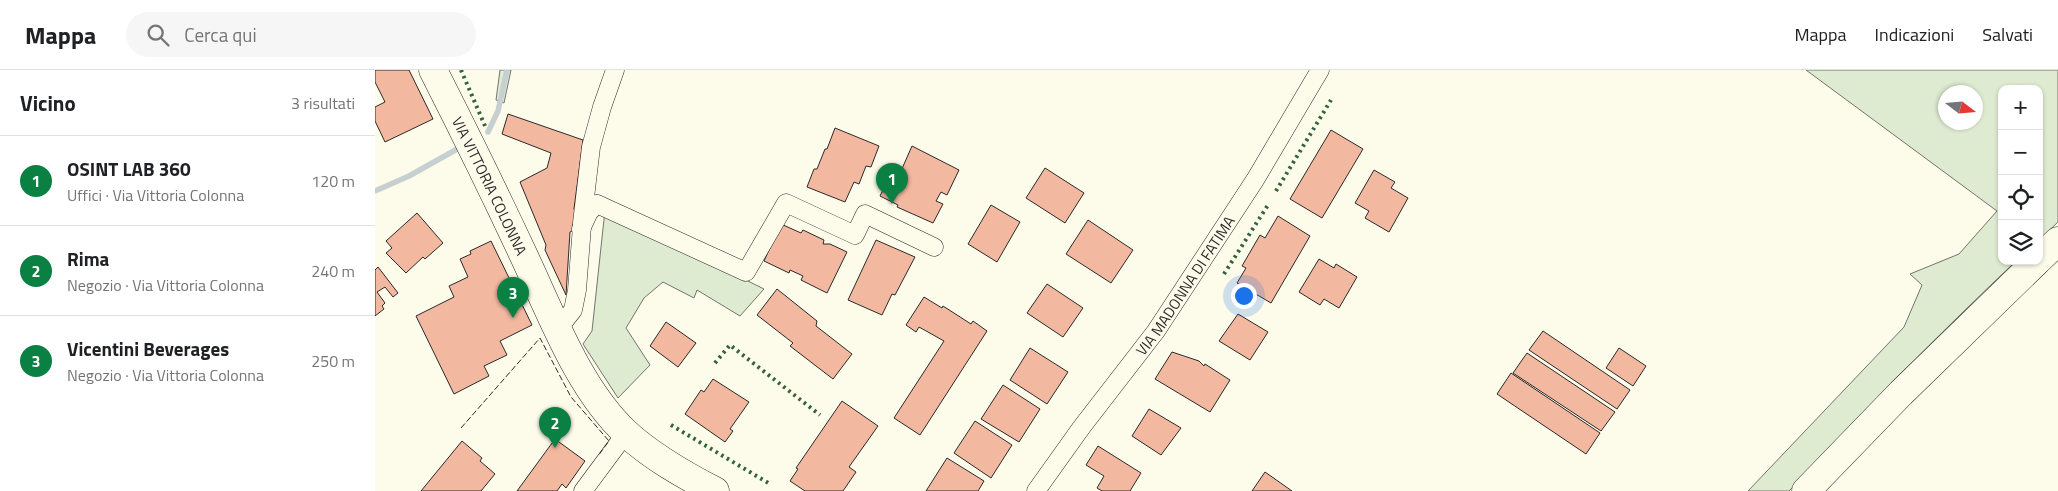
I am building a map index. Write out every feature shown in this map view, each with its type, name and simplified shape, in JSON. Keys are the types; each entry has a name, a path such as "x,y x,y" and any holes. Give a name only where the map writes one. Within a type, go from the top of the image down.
{"main road":[{"name":"VIA VITTORIA COLONNA","path":"433,70 487,176 578,370 605,408 626,433 676,470 715,491"},
{"path":"2043,255 2058,241"},
{"path":"1806,491 1901,394 2033,265"}],"street":[{"path":"558,329 573,310 577,290 591,147 615,70"},
{"name":"VIA MADONNA DI FATIMA","path":"1036,491 1160,324 1255,180 1320,70"},
{"path":"582,227 589,212 597,204 746,272 786,203 855,235 865,214 934,246"},
{"path":"583,491 626,433"}],"green space":[{"path":"500,70 511,70 504,103 496,100"},
{"path":"1806,70 2058,70 2058,222 2043,236 2043,85 1998,85 1998,265 2012,265 1901,374 1789,491 1748,491 1904,327 1922,285 1910,274 1959,254 1997,211"},
{"path":"605,210 764,289 740,316 697,290 694,298 663,282 644,298 626,328 650,365 618,398 583,344 592,331"}],"building":[{"path":"375,70 409,70 433,119 385,142 375,121 375,107 385,102 375,82"},
{"path":"508,114 583,140 574,209 577,218 574,230 570,232 566,295 545,250 546,245 520,182 547,168 551,153 502,134"},
{"path":"835,128 879,146 871,167 866,166 859,184 854,182 845,202 807,187 814,169 817,169 825,149 827,149"},
{"path":"1331,130 1363,149 1322,218 1290,199"},
{"path":"912,146 959,170 947,195 941,192 936,201 943,204 933,223 897,207 898,205 880,196 890,176 897,180"},
{"path":"1045,168 1084,193 1065,223 1026,198"},
{"path":"1374,170 1395,182 1391,188 1408,198 1389,232 1365,218 1369,211 1355,203"},
{"path":"991,205 1020,222 997,262 968,244"},
{"path":"417,213 443,243 425,259 423,257 406,273 386,253 392,248 386,241"},
{"path":"1278,216 1310,236 1271,303 1237,283 1246,268 1242,266 1260,235 1265,238"},
{"path":"1088,220 1133,250 1111,283 1066,254"},
{"path":"781,224 801,233 803,230 824,240 823,244 830,244 847,252 827,293 801,280 803,276 790,270 789,273 764,261"},
{"path":"876,240 915,257 895,295 892,294 882,315 848,300"},
{"path":"491,241 532,325 500,341 507,355 484,366 489,376 454,394 416,316 454,297 449,286 468,277 460,259 471,254 470,251"},
{"path":"1319,259 1334,268 1336,264 1357,277 1339,308 1324,299 1320,305 1299,292"},
{"path":"378,267 398,293 393,297 385,287 377,292 385,303 382,306 384,309 375,316 375,270"},
{"path":"1047,284 1083,308 1063,337 1027,313"},
{"path":"777,289 817,321 816,326 852,354 833,379 790,346 793,343 757,315"},
{"path":"924,297 942,308 943,306 971,324 973,321 987,331 920,435 894,418 944,341 919,327 916,332 906,325"},
{"path":"1238,314 1268,332 1250,360 1219,341"},
{"path":"666,322 696,343 678,367 650,346"},
{"path":"1543,331 1630,390 1617,409 1529,350"},
{"path":"1030,348 1068,372 1047,404 1010,380"},
{"path":"1619,348 1646,366 1633,386 1606,368"},
{"path":"1172,352 1199,361 1204,366 1205,364 1230,380 1210,412 1155,379"},
{"path":"1527,353 1615,412 1601,431 1513,373"},
{"path":"1511,373 1600,433 1586,454 1497,394"},
{"path":"713,379 749,402 730,429 733,431 725,442 685,414 701,390 704,392"},
{"path":"1003,385 1040,409 1019,442 981,419"},
{"path":"842,401 878,426 849,467 856,472 843,491 805,491 790,481 798,469 796,468"},
{"path":"1149,409 1181,428 1161,455 1132,436"},
{"path":"975,421 1012,445 991,478 954,453"},
{"path":"555,439 585,461 566,488 562,484 557,491 517,491"},
{"path":"462,441 482,458 480,461 495,474 481,491 421,491"},
{"path":"1098,446 1141,473 1130,491 1102,491 1097,488 1104,476 1086,465"},
{"path":"947,458 984,481 978,491 926,491"},
{"path":"1265,472 1292,491 1252,491"}],"waterway":[{"path":"488,132 498,111 507,70"},
{"path":"375,191 409,176 459,148"}],"hedge":[{"path":"461,70 485,126"},
{"path":"1276,191 1331,100"},
{"path":"1224,274 1268,205"},
{"path":"715,363 730,345 820,415"},
{"path":"671,425 770,484"}],"fence":[{"path":"461,428 540,338 571,397 609,441 598,456"}],"place":[{"name":"OSINT LAB 360","path":"892,204"},
{"name":"Vicentini Beverages","path":"513,318"},
{"name":"Rima","path":"555,448"}]}
